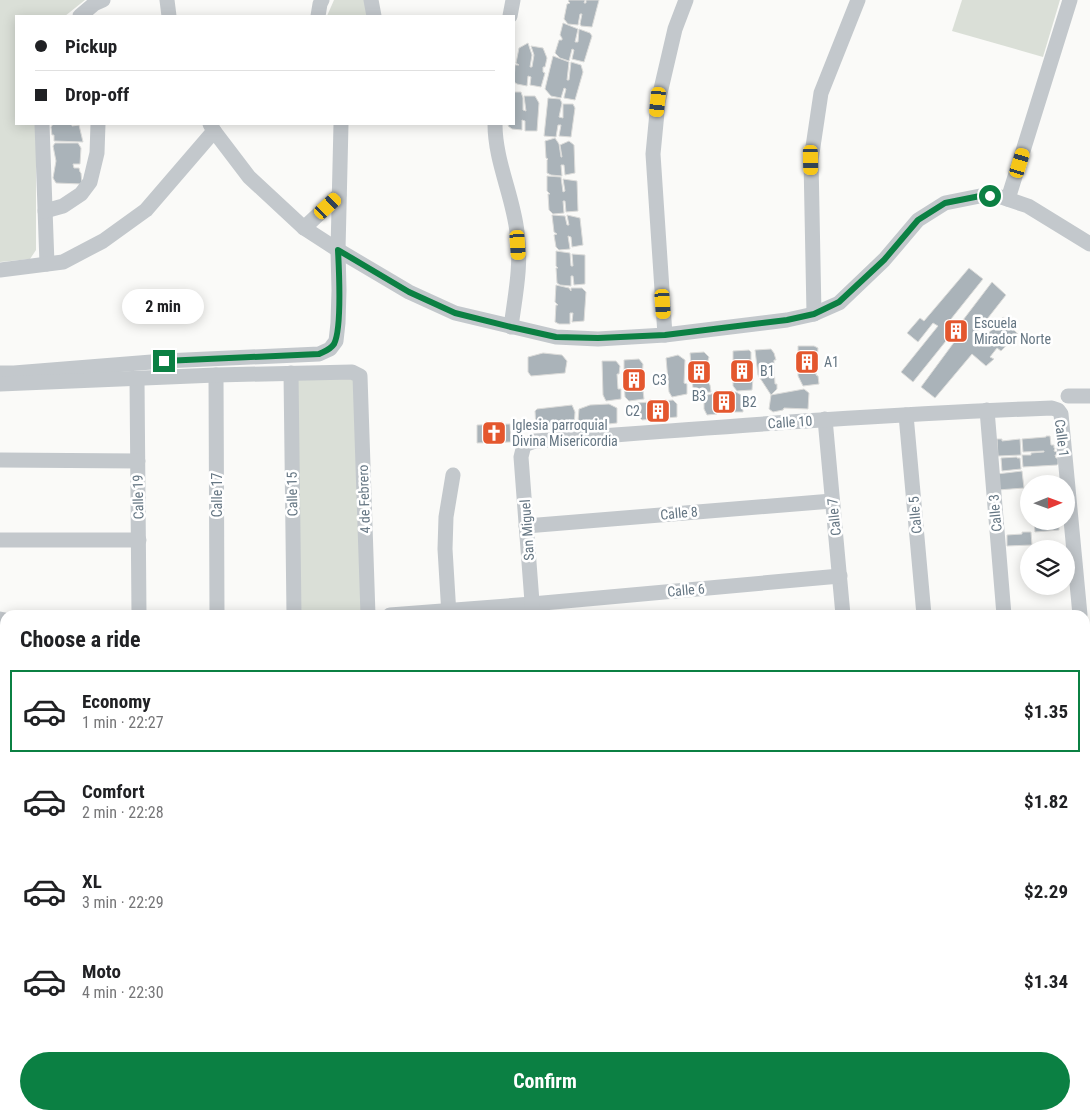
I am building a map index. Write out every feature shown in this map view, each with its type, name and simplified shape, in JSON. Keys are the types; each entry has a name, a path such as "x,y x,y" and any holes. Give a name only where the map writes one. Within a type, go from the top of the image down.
{"street":[{"path":"81,15 94,4 103,0"},
{"path":"167,0 169,15"},
{"path":"318,15 322,0"},
{"path":"371,0 374,15"},
{"path":"510,15 513,0"},
{"path":"665,335 653,154 658,102 675,29 686,0"},
{"path":"814,314 811,160 821,93 858,0"},
{"path":"1008,199 1070,0"},
{"path":"42,125 46,264"},
{"path":"45,211 63,206 82,194 90,182 97,153 98,125"},
{"path":"0,372 14,373 164,361 319,354 330,349 336,341 338,323 341,125"},
{"path":"495,125 501,165 517,231 519,259 511,327"},
{"path":"0,270 63,262 103,241 146,210 212,127 249,177 304,228 338,250 409,292 455,313 556,337 598,338 665,335 787,320 814,314 839,302 884,260 918,220 945,203 980,196 1001,197 1028,206 1090,244"},
{"path":"304,228 339,195"},
{"name":"4 de Febrero","path":"291,373 352,372 360,376 368,610"},
{"path":"0,384 291,373"},
{"name":"Calle 15","path":"291,373 294,610"},
{"name":"Calle 17","path":"216,375 217,610"},
{"name":"Calle 19","path":"137,379 139,610"},
{"path":"1068,396 1090,396"},
{"name":"Calle 10","path":"524,446 535,441 825,419 987,410 1052,408 1058,410"},
{"name":"Calle 3","path":"987,410 1004,610"},
{"name":"Calle 1","path":"1058,410 1061,414 1080,610"},
{"name":"Calle 5","path":"906,415 924,610"},
{"name":"Calle 7","path":"825,419 843,610"},
{"name":"San Miguel","path":"524,446 521,457 532,609"},
{"path":"0,460 138,462"},
{"path":"449,610 445,549 446,516 453,475"},
{"name":"Calle 8","path":"526,526 832,501"},
{"path":"0,540 139,540"},
{"name":"Calle 6","path":"511,610 840,576"}],"shaded area":[{"path":"0,0 85,0 66,15 15,15 15,125 36,125 36,250 30,259 0,262"},
{"path":"334,0 364,0 370,15 327,15"},
{"path":"962,0 1060,0 1043,57 952,31"},
{"path":"341,372 360,383 365,610 294,610 291,377"}],"building":[{"path":"569,0 585,0 584,3 586,3 586,0 599,0 592,27 581,26 582,14 580,14 578,25 568,24 564,19 567,4 570,3"},
{"path":"563,23 578,29 575,42 578,42 579,29 590,33 592,36 584,62 572,59 574,50 572,49 569,61 560,58 555,53 559,40 562,40 560,35"},
{"path":"528,43 532,55 530,67 532,67 534,55 531,46 543,48 547,58 545,67 543,67 543,72 545,73 541,87 530,85 531,77 528,76 527,86 515,83 515,65 519,65 516,63 519,48"},
{"path":"553,56 569,62 567,80 569,80 571,62 581,65 583,72 575,100 564,98 566,89 564,88 561,98 551,96 545,89"},
{"path":"515,92 521,92 523,110 526,111 524,96 535,96 539,103 537,131 525,131 525,121 522,120 522,130 512,129 508,126 515,125"},
{"path":"548,98 560,99 562,103 559,117 563,118 563,104 573,104 575,108 571,137 559,136 561,125 558,125 556,137 544,136"},
{"path":"52,125 79,125 83,142 54,141 51,127"},
{"path":"555,138 559,144 561,157 560,145 569,141 574,145 575,173 565,175 564,165 561,165 562,176 547,173 548,159 546,158 545,141"},
{"path":"55,143 78,143 81,148 80,164 73,164 74,168 79,168 82,184 56,183 53,178 56,161 53,146"},
{"path":"547,176 561,177 563,192 565,191 563,179 577,181 578,211 566,212 565,201 563,201 564,213 553,214 549,210 548,194 550,194 547,191"},
{"path":"552,215 565,216 567,225 569,225 567,215 580,218 583,245 572,247 571,237 568,236 570,249 559,250 556,247 554,235 557,234 554,232"},
{"path":"556,251 570,253 571,266 573,266 572,254 585,255 585,284 574,285 573,276 571,276 571,286 557,283"},
{"name":"Escuela Mirador Norte","path":"969,268 983,279 951,319 960,324 992,282 1006,295 973,337 981,344 1003,317 1016,328 1014,330 1018,334 1001,351 997,348 990,357 994,359 986,366 972,354 935,398 921,387 955,341 950,336 913,382 901,372 938,326 933,323 918,342 907,333 920,318 924,321"},
{"path":"556,285 569,288 571,291 571,288 582,288 586,292 584,321 572,322 573,313 570,313 570,324 555,322 556,305 558,305 555,302"},
{"name":"A1","path":"798,346 814,346 818,348 816,375 818,376 819,384 803,386 798,376"},
{"path":"771,349 776,360 774,360 774,367 777,389 771,395 758,375 755,350"},
{"name":"B1","path":"749,350 751,352 751,374 753,378 752,390 737,391 733,386 733,351"},
{"name":"B3","path":"704,352 709,357 707,364 708,382 711,392 695,393 690,353"},
{"path":"543,353 562,355 567,361 565,373 531,376 528,372 528,357"},
{"path":"678,355 685,360 684,383 687,384 687,394 672,397 669,392 666,358"},
{"name":"C3","path":"639,359 643,364 642,378 640,379 644,399 629,401 625,397 624,382 628,382 624,372 624,360"},
{"path":"602,361 616,361 620,366 619,374 617,374 618,389 621,389 621,399 606,401 603,395"},
{"path":"804,389 809,393 808,409 784,408 783,410 773,412 769,409 771,395"},
{"name":"B2","path":"736,392 743,396 743,412 734,412 734,410 707,415 704,409 704,396 715,393"},
{"name":"C2","path":"673,400 677,404 677,417 642,420 639,417 638,403"},
{"path":"609,404 617,408 617,423 582,427 578,421 579,409 590,405"},
{"path":"572,405 575,412 574,427 541,431 536,428 535,411 537,409"},
{"name":"Iglesia parroquial Divina Misericordia","path":"510,424 511,442 477,443 477,425"},
{"path":"1050,436 1051,445 1054,445 1054,451 1057,452 1057,455 1055,455 1058,458 1058,464 1023,467 1022,455 1031,455 1031,453 1044,451 1023,452 1022,439"},
{"path":"997,439 1002,439 1002,441 1020,439 1021,455 998,456"},
{"path":"1001,458 1020,458 1021,469 1002,471"},
{"path":"1022,471 1022,475 1020,475 1020,488 998,490 997,474"},
{"path":"1035,530 1059,530 1035,532"},
{"path":"1022,532 1031,532 1032,540 1020,540 1020,545 1007,546 1007,535 1022,534"}],"place":[{"name":"Escuela Mirador Norte","path":"956,331"},
{"name":"A1","path":"807,362"},
{"name":"B1","path":"742,371"},
{"name":"B3","path":"699,372"},
{"name":"C3","path":"634,380"},
{"name":"B2","path":"724,402"},
{"name":"C2","path":"658,411"},
{"name":"Iglesia parroquial Divina Misericordia","path":"494,433"}],"route":[{"path":"164,361 319,354 330,349 336,341 338,323 338,250 409,292 455,313 556,337 598,338 665,335 787,320 814,314 839,302 884,260 918,220 945,203 980,196 990,196"}]}
